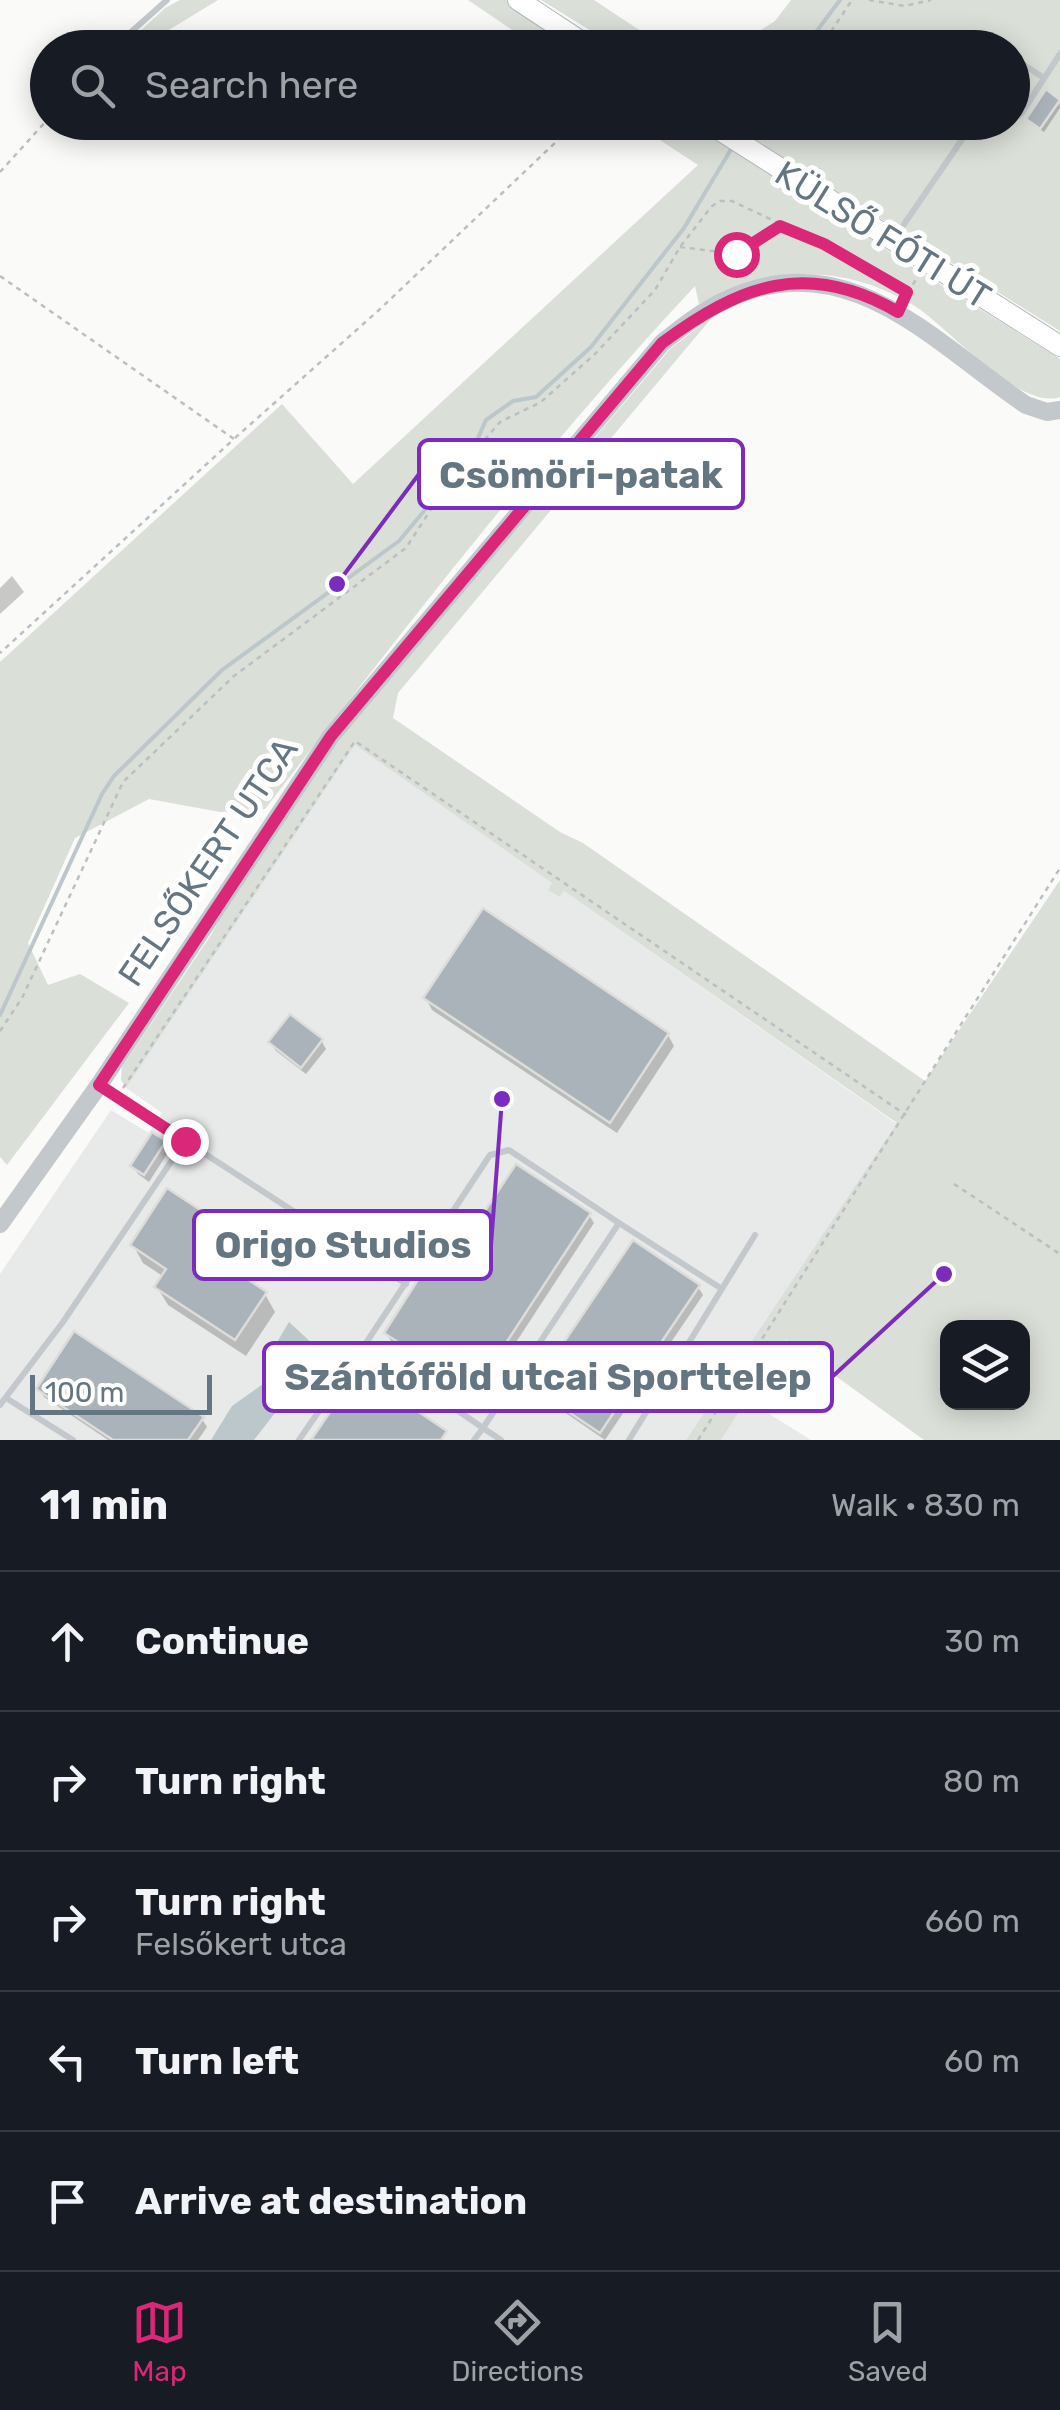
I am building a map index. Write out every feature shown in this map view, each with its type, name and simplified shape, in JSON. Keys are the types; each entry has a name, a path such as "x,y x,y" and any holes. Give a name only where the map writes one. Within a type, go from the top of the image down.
{"main road":[{"path":"518,0 564,30"},
{"name":"KÜLSŐ FÓTI ÚT","path":"734,140 1060,346"}],"street":[{"name":"FELSŐKERT UTCA","path":"3,1214 99,1085 331,736 662,343 704,311 730,298 790,283 847,289 898,312 1026,406 1042,411 1060,410"}],"lane":[{"path":"134,30 167,0"},
{"path":"1030,100 1060,54"},
{"path":"1030,69 1044,78"},
{"path":"892,242 962,140"},
{"path":"99,1085 406,1284"},
{"path":"0,1405 63,1322 185,1141"},
{"path":"299,1440 490,1155 498,1152 509,1150 722,1289"},
{"path":"474,1440 619,1223"},
{"path":"629,1440 755,1235"},
{"path":"364,1346 500,1440"},
{"path":"6,1397 72,1440"}],"path":[{"path":"832,30 852,0"},
{"path":"868,0 906,6 931,0"},
{"path":"0,172 30,139"},
{"path":"0,653 379,310 557,140"},
{"path":"0,1031 22,998 123,782 234,676 406,548 448,483 500,422 541,402 595,354 655,290 680,247 712,206 732,201 824,244 907,292"},
{"path":"680,247 736,254 780,226"},
{"path":"898,312 926,263"},
{"path":"0,276 234,439"},
{"path":"118,1096 355,741 906,1116"},
{"path":"698,1440 1060,868"},
{"path":"954,1184 1060,1254"}],"shaded area":[{"path":"180,0 218,0 169,30 141,30"},
{"path":"468,0 507,0 554,30 512,30"},
{"path":"541,0 594,0 639,30 590,30"},
{"path":"791,0 1060,0 1060,331 756,140 1030,140 1030,30 761,30 775,21"},
{"path":"660,140 726,140 903,261 1060,359 1060,397 1043,398 1003,379 910,303 857,281 804,274 778,277 752,282 699,304 695,286 527,477 265,809 220,812 149,799 75,838 28,943 48,985 80,974 129,1003 7,1165 0,1157 0,662 282,404 353,484 698,165"},
{"path":"714,315 398,693 393,718 560,832 583,843 925,1081 1060,880 1060,1440 924,1440 786,1340 721,1440 686,1440 897,1123 564,891 559,897 548,890 552,883 355,745 126,1088 121,1080 122,1067 211,935 236,889 341,737 670,349"},
{"path":"355,745 552,883 549,890 558,897 564,891 897,1124 686,1440 0,1440 0,1274 111,1110 149,1133 162,1113 126,1088"},
{"path":"289,1322 315,1346 278,1409 254,1440 211,1440 232,1406 263,1384 267,1359"},
{"path":"747,1400 811,1440 721,1440"}],"building":[{"path":"1046,89 1060,100 1040,129 1030,122 1030,113"},
{"path":"483,908 669,1033 610,1123 423,998"},
{"path":"290,1014 323,1039 301,1068 268,1042"},
{"path":"152,1132 166,1141 144,1175 130,1166"},
{"path":"516,1164 591,1213 474,1392 384,1333 455,1222 471,1232"},
{"path":"167,1188 243,1238 226,1265 267,1292 235,1340 154,1287 166,1269 130,1245"},
{"path":"633,1240 700,1285 600,1433 533,1388"},
{"path":"74,1331 204,1417 188,1440 113,1440 36,1389"},
{"path":"358,1371 447,1431 441,1440 311,1440"}],"waterway":[{"path":"818,30 840,0"},
{"path":"0,1015 102,794 114,776 222,670 399,541 424,511 441,479 474,447 486,420 513,401 536,397 591,347 684,228 733,146"}],"place":[{"name":"Csömöri-patak","path":"337,584"},
{"name":"Origo Studios","path":"502,1099"},
{"name":"Szántóföld utcai Sporttelep","path":"944,1274"}],"route":[{"path":"185,1141 99,1085 331,736 662,343 704,311 761,289 790,283 820,284 847,289 898,312 907,292 824,244 780,226 736,254"}]}
